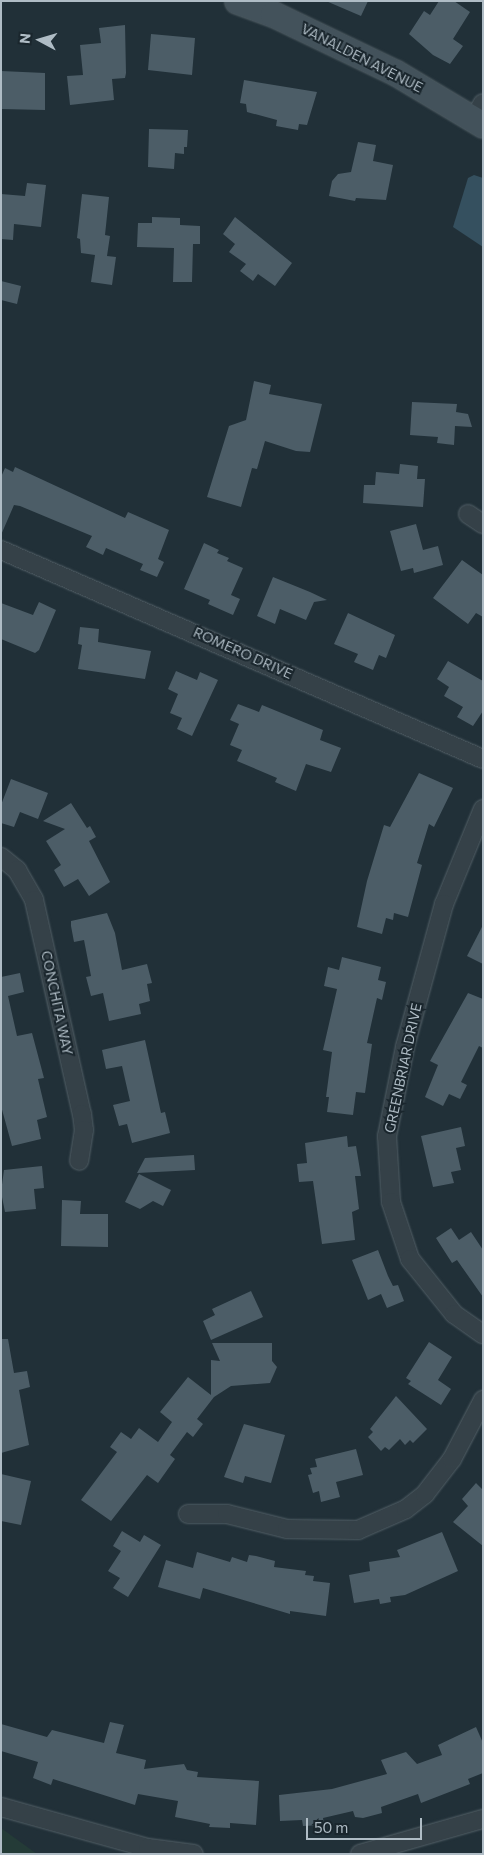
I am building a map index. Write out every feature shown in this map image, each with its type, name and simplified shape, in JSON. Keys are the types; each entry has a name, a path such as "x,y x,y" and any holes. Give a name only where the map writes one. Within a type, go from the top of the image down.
{"main road":[{"name":"VANALDEN AVENUE","path":"237,1 276,8 480,116"}],"street":[{"name":"ROMERO DRIVE","path":"1,550 483,760"},
{"name":"GREENBRIAR DRIVE","path":"483,809 444,904 404,1047 387,1136 391,1202 410,1259 454,1314 483,1334"},
{"name":"CONCHITA WAY","path":"1,857 17,870 34,900 82,1114 84,1130 79,1161"},
{"path":"188,1514 227,1514 287,1529 358,1530 406,1509 425,1494 452,1460 483,1400"},
{"path":"1,1807 148,1848 194,1854"},
{"path":"360,1854 483,1819"}],"green space":[{"path":"1,1828 37,1854 1,1854"}],"water":[{"path":"474,175 483,178 483,247 453,227 468,178"}],"building":[{"path":"326,1 368,1 361,16"},
{"path":"439,1 454,1 470,12 453,39 463,46 450,64 433,55 409,34 424,11 430,15"},
{"path":"125,25 126,73 125,78 112,79 114,100 70,105 67,76 83,75 80,45 101,43 99,28"},
{"path":"151,34 195,38 192,75 148,70"},
{"path":"1,71 45,73 45,110 1,109"},
{"path":"244,80 317,92 307,125 299,124 298,130 276,126 277,120 247,112 246,104 240,103"},
{"path":"149,129 188,130 187,147 184,147 184,154 175,153 174,169 148,167"},
{"path":"358,142 376,145 373,161 393,165 386,200 356,198 355,201 329,196 332,181 338,174 351,172"},
{"path":"27,183 46,185 41,227 14,224 13,240 1,239 1,194 25,196"},
{"path":"82,194 109,197 105,235 110,236 107,256 116,257 112,285 91,282 95,255 81,253 80,239 77,238"},
{"path":"152,217 180,218 180,225 200,226 200,244 193,244 192,282 173,282 174,248 137,247 138,223 152,223"},
{"path":"235,217 292,263 275,286 258,274 253,281 240,271 246,264 229,252 235,244 223,234"},
{"path":"1,281 21,286 17,304 1,300"},
{"path":"254,381 271,385 269,394 322,404 310,452 296,451 265,441 257,469 252,468 241,507 207,497 229,426 246,420"},
{"path":"412,402 457,404 456,412 468,414 472,427 455,426 454,445 437,443 438,437 410,435"},
{"path":"400,464 418,466 417,479 425,479 423,507 363,503 364,485 375,485 376,472 399,474"},
{"path":"15,467 125,518 128,512 169,530 158,559 164,562 157,577 140,570 143,564 106,548 103,555 86,547 92,536 20,506 14,505 1,535 1,477 5,468 13,472"},
{"path":"416,524 423,550 438,546 443,565 414,573 413,568 401,571 390,531"},
{"path":"204,543 219,550 217,553 229,558 227,561 243,568 231,595 240,599 233,615 208,604 210,600 184,589"},
{"path":"462,560 483,575 483,617 476,613 468,624 433,598"},
{"path":"273,577 327,600 314,602 306,620 280,609 275,624 257,616"},
{"path":"39,602 56,610 39,650 35,653 1,639 1,603 33,615"},
{"path":"348,613 395,635 386,658 379,655 373,670 354,662 358,654 334,644"},
{"path":"80,627 99,629 98,642 151,651 145,679 78,669 82,645 78,644"},
{"path":"448,661 483,681 483,711 473,726 457,717 463,707 444,696 449,687 437,679"},
{"path":"176,671 197,680 200,672 218,680 192,736 177,729 182,718 170,713 178,694 168,689"},
{"path":"238,704 259,712 262,705 323,730 320,740 341,748 331,772 306,764 296,791 275,782 277,778 237,761 242,750 230,745 239,724 230,720"},
{"path":"419,773 453,788 434,827 429,824 417,863 422,865 408,917 394,913 393,920 386,918 382,934 357,927 367,881 384,825 390,827"},
{"path":"11,779 48,793 38,819 20,812 14,827 1,823 1,805"},
{"path":"71,803 87,828 90,826 96,837 89,841 110,882 89,896 78,879 64,887 54,870 61,865 46,841 65,829 43,821"},
{"path":"107,913 115,933 122,970 147,964 152,983 147,984 150,1001 139,1004 141,1014 109,1021 103,993 91,996 86,977 91,976 84,940 74,942 71,926 71,921"},
{"path":"483,925 483,964 467,956"},
{"path":"342,957 381,967 378,980 386,982 382,1000 377,998 367,1043 372,1044 365,1093 356,1092 353,1115 327,1112 329,1097 326,1097 332,1052 323,1050 337,989 324,986 328,967 339,970"},
{"path":"20,973 24,992 8,996 17,1036 32,1033 44,1078 38,1079 47,1117 37,1120 41,1139 12,1146 1,1106 1,977"},
{"path":"468,993 483,999 483,1048 479,1046 461,1082 467,1085 460,1099 449,1094 443,1106 425,1097 438,1065 430,1061"},
{"path":"145,1040 161,1113 165,1112 170,1133 132,1143 127,1124 119,1126 113,1105 130,1101 122,1066 106,1069 102,1050"},
{"path":"461,1127 465,1146 456,1148 461,1170 451,1172 454,1183 433,1187 421,1136"},
{"path":"347,1136 348,1147 356,1146 361,1176 355,1176 359,1209 352,1212 355,1240 322,1244 313,1181 299,1182 297,1164 307,1163 305,1143"},
{"path":"194,1155 195,1170 137,1173 145,1158"},
{"path":"42,1166 44,1188 34,1189 36,1209 5,1212 1,1192 4,1170"},
{"path":"139,1174 171,1190 163,1206 153,1201 140,1209 125,1202"},
{"path":"62,1200 81,1201 80,1214 108,1214 108,1247 61,1246"},
{"path":"451,1228 459,1240 471,1232 483,1250 483,1297 457,1260 452,1263 436,1238"},
{"path":"378,1250 393,1286 398,1285 404,1301 387,1308 381,1294 368,1300 352,1260"},
{"path":"251,1291 263,1317 211,1340 203,1321 215,1315 212,1309"},
{"path":"1,1339 8,1339 14,1373 27,1371 30,1387 19,1390 29,1445 1,1453"},
{"path":"429,1342 452,1357 438,1380 451,1389 441,1405 408,1384 411,1381 406,1378"},
{"path":"212,1343 272,1343 272,1361 277,1367 270,1383 231,1386 214,1397 197,1419 203,1424 193,1437 187,1432 170,1455 175,1459 158,1483 147,1475 111,1521 81,1500 117,1452 110,1447 121,1432 131,1439 139,1428 158,1442 172,1422 160,1412 188,1377 211,1395 211,1360 220,1361"},
{"path":"396,1396 427,1429 413,1443 410,1440 405,1445 400,1439 389,1450 385,1447 381,1451 368,1437 373,1432 370,1429"},
{"path":"244,1424 285,1435 271,1483 245,1476 243,1483 224,1477"},
{"path":"356,1449 363,1475 336,1482 340,1497 321,1502 319,1491 313,1493 308,1475 312,1474 310,1468 317,1467 315,1459"},
{"path":"1,1474 31,1481 21,1525 1,1521"},
{"path":"476,1483 483,1490 483,1546 453,1522 468,1506 462,1499"},
{"path":"122,1531 140,1542 144,1535 161,1545 128,1597 113,1588 120,1578 108,1571 121,1551 113,1546"},
{"path":"442,1532 458,1571 405,1595 390,1597 391,1602 380,1604 379,1599 354,1603 349,1575 370,1571 369,1562 400,1557 397,1550"},
{"path":"197,1552 230,1562 232,1557 247,1562 249,1555 256,1556 275,1561 274,1567 306,1571 305,1575 314,1576 313,1581 330,1583 326,1616 290,1611 290,1614 203,1588 200,1599 158,1587 166,1560 193,1568"},
{"path":"110,1722 124,1725 116,1753 146,1760 144,1769 184,1764 187,1770 198,1772 197,1777 259,1781 256,1825 230,1823 230,1828 209,1827 210,1824 175,1817 178,1801 138,1794 135,1805 53,1779 51,1785 33,1778 38,1762 1,1751 1,1724 47,1737 52,1730 104,1743"},
{"path":"476,1727 483,1743 483,1773 468,1779 470,1784 421,1803 418,1794 381,1807 382,1813 363,1818 355,1817 353,1811 323,1818 324,1825 303,1826 302,1820 280,1821 279,1795 332,1789 387,1774 381,1760 406,1752 417,1764 442,1755 438,1745"}]}
